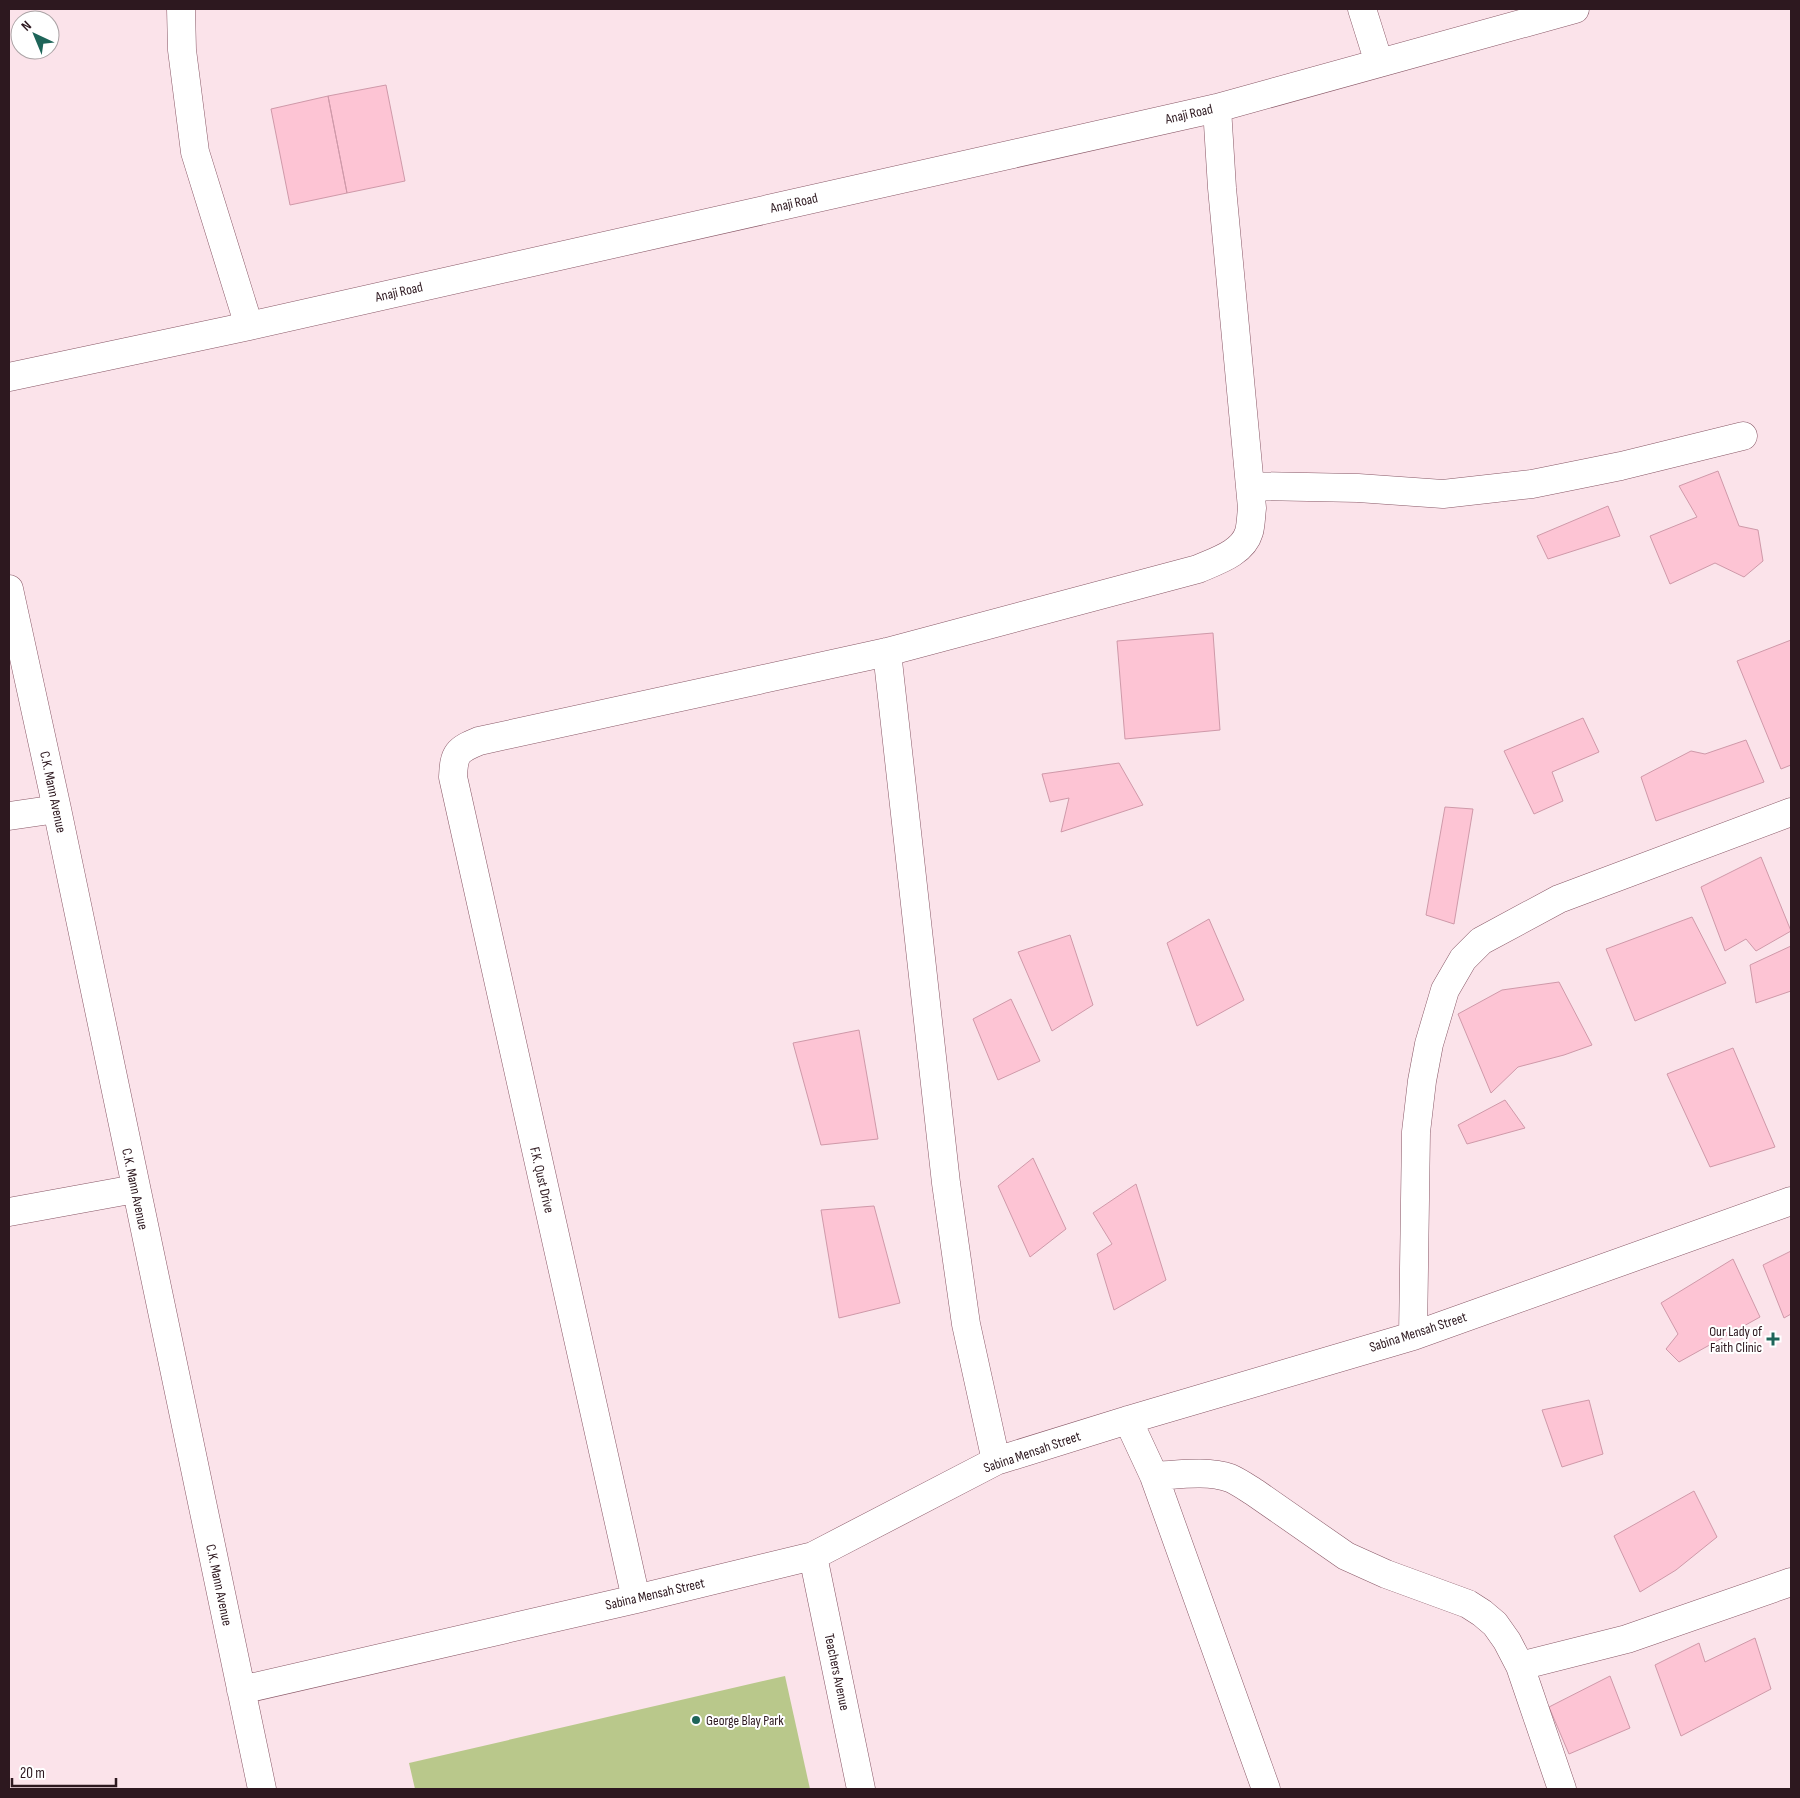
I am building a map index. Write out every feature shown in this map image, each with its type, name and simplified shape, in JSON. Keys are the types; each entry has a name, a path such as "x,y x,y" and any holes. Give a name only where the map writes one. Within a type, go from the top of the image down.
{"street":[{"path":"181,9 182,50 195,152 249,326"},
{"path":"1362,9 1379,63"},
{"name":"Anaji Road","path":"9,377 249,326 1217,108 1575,9"},
{"path":"996,1461 966,1324 947,1192 887,652 1198,569 1225,557 1246,540 1250,532 1251,486 1223,198 1217,108"},
{"path":"1251,486 1358,488 1443,494 1532,484 1621,466 1743,436"},
{"name":"C.K. Mann Avenue","path":"9,588 262,1789"},
{"name":"F.K. Qust Drive","path":"636,1599 453,777 453,760 462,748 479,741 887,652"},
{"path":"9,816 57,810"},
{"path":"1413,1336 1416,1132 1422,1081 1429,1044 1445,990 1463,959 1481,941 1559,899 1791,812"},
{"path":"9,1212 135,1189"},
{"name":"Sabina Mensah Street","path":"241,1690 813,1556 996,1461 1413,1336 1791,1201"},
{"path":"1128,1420 1154,1476 1266,1789"},
{"path":"1154,1476 1210,1474 1239,1482 1346,1556 1386,1574 1468,1604 1482,1612 1495,1624 1503,1635 1520,1666 1562,1789"},
{"name":"Teachers Avenue","path":"813,1556 862,1789"},
{"path":"1520,1666 1627,1639 1791,1582"}],"green space":[{"name":"George Blay Park","path":"785,1676 810,1789 415,1789 409,1763"}],"building":[{"path":"386,85 405,181 347,193 328,96"},
{"path":"328,96 347,193 290,205 271,109"},
{"path":"1718,471 1739,526 1758,530 1763,561 1744,577 1715,563 1670,584 1650,536 1697,517 1679,486"},
{"path":"1608,506 1620,536 1548,559 1537,536"},
{"path":"1213,633 1220,730 1125,739 1117,641"},
{"path":"1791,640 1791,765 1781,769 1737,661"},
{"path":"1583,718 1599,752 1552,772 1563,801 1534,814 1504,751"},
{"path":"1746,740 1764,782 1656,821 1641,777 1691,751 1705,754"},
{"path":"1119,763 1143,805 1061,832 1069,798 1050,802 1042,774"},
{"path":"1445,807 1473,809 1454,924 1426,915"},
{"path":"1761,857 1791,931 1756,951 1746,939 1725,951 1701,887"},
{"path":"1692,917 1726,983 1635,1021 1606,949"},
{"path":"1209,919 1244,1000 1197,1026 1167,943"},
{"path":"1070,935 1093,1005 1052,1031 1018,952"},
{"path":"1791,946 1791,991 1756,1003 1750,965"},
{"path":"1559,982 1592,1045 1564,1055 1518,1067 1491,1093 1458,1014 1502,990"},
{"path":"1011,999 1040,1061 998,1080 973,1019"},
{"path":"859,1030 878,1139 821,1145 793,1043"},
{"path":"1733,1048 1775,1147 1710,1167 1667,1074"},
{"path":"1505,1100 1525,1128 1467,1144 1458,1125"},
{"path":"1033,1158 1066,1229 1030,1257 998,1186"},
{"path":"1136,1184 1166,1280 1114,1310 1097,1254 1112,1244 1093,1213"},
{"path":"874,1206 900,1303 839,1318 821,1210"},
{"path":"1791,1251 1791,1314 1784,1318 1763,1265"},
{"path":"1733,1259 1760,1317 1679,1362 1666,1349 1678,1334 1661,1303"},
{"path":"1589,1400 1603,1454 1562,1467 1542,1410"},
{"path":"1694,1491 1717,1537 1676,1570 1640,1592 1614,1536"},
{"path":"1755,1638 1771,1689 1681,1736 1655,1665 1699,1643 1705,1662"},
{"path":"1610,1676 1630,1728 1569,1754 1549,1707"}],"place":[{"name":"Our Lady of Faith Clinic","path":"1773,1339"},
{"name":"George Blay Park","path":"696,1720"}]}
